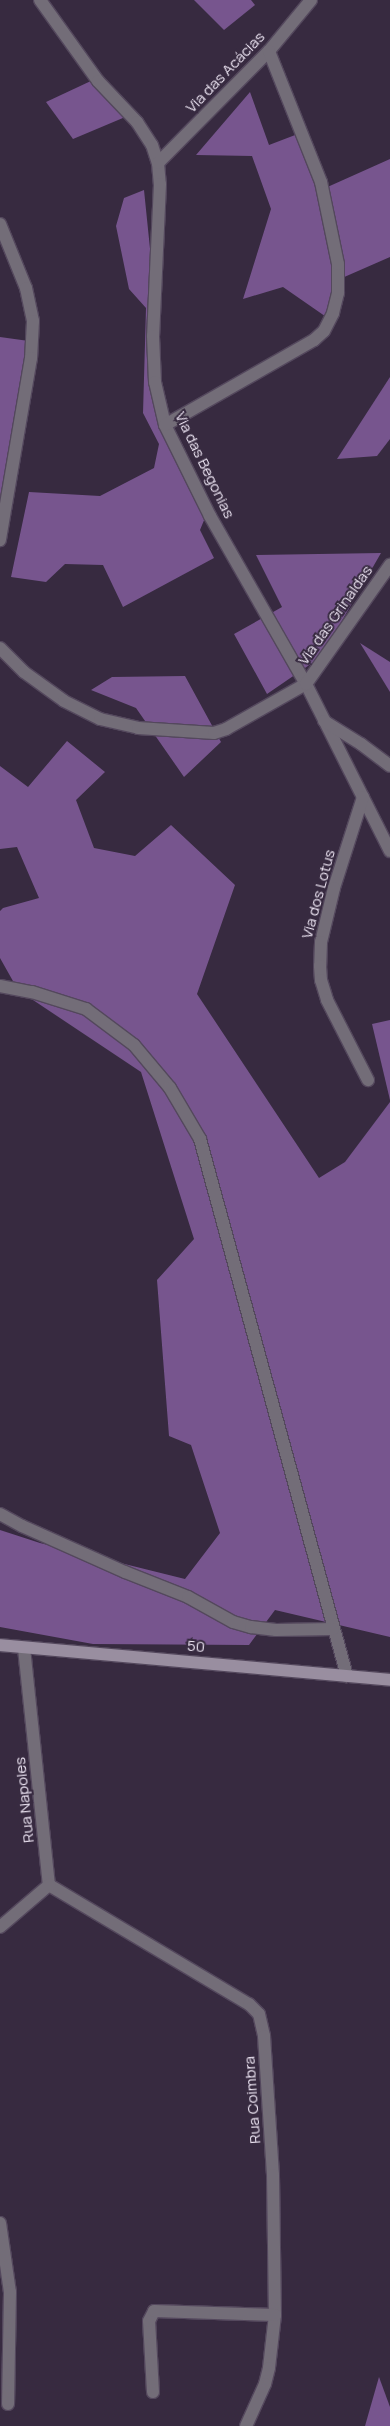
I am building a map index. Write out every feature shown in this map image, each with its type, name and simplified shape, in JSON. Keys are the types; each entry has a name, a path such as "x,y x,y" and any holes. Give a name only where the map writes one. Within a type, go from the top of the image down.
{"main road":[{"name":"50","path":"0,1645 390,1680"}],"street":[{"name":"Via das Begonias","path":"40,0 98,81 137,122 152,145 158,163 160,184 153,336 155,382 165,425 210,516 306,684 390,851"},
{"name":"Via das Acácias","path":"158,163 269,51 311,0"},
{"path":"165,425 314,340 324,331 334,313 338,292 338,264 321,182 269,51"},
{"path":"0,224 26,288 33,321 31,358 0,540"},
{"name":"Via das Grinaldas","path":"306,684 390,565"},
{"path":"0,648 24,672 64,701 100,719 138,728 214,733 226,729 306,684"},
{"path":"323,720 361,744 390,766"},
{"name":"Via dos Lotus","path":"362,797 323,933 320,966 321,980 327,1000 368,1080"},
{"path":"0,986 32,992 86,1009 134,1045 170,1088 200,1140 346,1676"},
{"path":"0,1514 22,1526 125,1572 188,1597 233,1622 251,1627 276,1630 333,1629"},
{"name":"Rua Napoles","path":"24,1648 49,1885"},
{"path":"3,1921 49,1885"},
{"name":"Rua Coimbra","path":"49,1885 249,2004 259,2014 264,2036 273,2175 275,2314 273,2346 267,2376 246,2426"},
{"path":"0,2223 10,2292 8,2404"},
{"path":"153,2392 149,2322 154,2311 275,2314"}],"shaded area":[{"path":"194,0 251,0 255,5 224,30"},
{"path":"93,80 130,115 73,139 46,102"},
{"path":"250,92 269,145 303,132 323,189 390,159 390,257 342,278 332,321 283,287 243,299 271,209 252,156 196,155"},
{"path":"144,190 153,278 161,426 207,513 200,530 214,558 123,607 103,565 65,564 46,582 11,577 29,492 100,496 154,468 159,444 143,413 146,308 129,289 116,226 124,198"},
{"path":"0,337 36,342 0,524"},
{"path":"390,377 390,439 377,456 337,459"},
{"path":"381,553 321,657 267,694 234,634 282,607 256,555"},
{"path":"360,643 390,662 390,692"},
{"path":"185,676 221,742 184,777 136,708 91,690 112,677"},
{"path":"67,741 105,772 76,800 94,848 135,856 171,825 235,885 197,994 319,1178 345,1162 390,1102 390,1637 275,1610 249,1645 93,1644 0,1627 0,1530 40,1543 185,1579 220,1533 191,1445 169,1436 157,1280 194,1239 141,1072 18,990 0,958 0,911 3,908 39,898 17,847 0,849 0,766 28,787"},
{"path":"390,1020 390,1100 372,1024"},
{"path":"379,2377 390,2407 390,2426 365,2426"}]}
